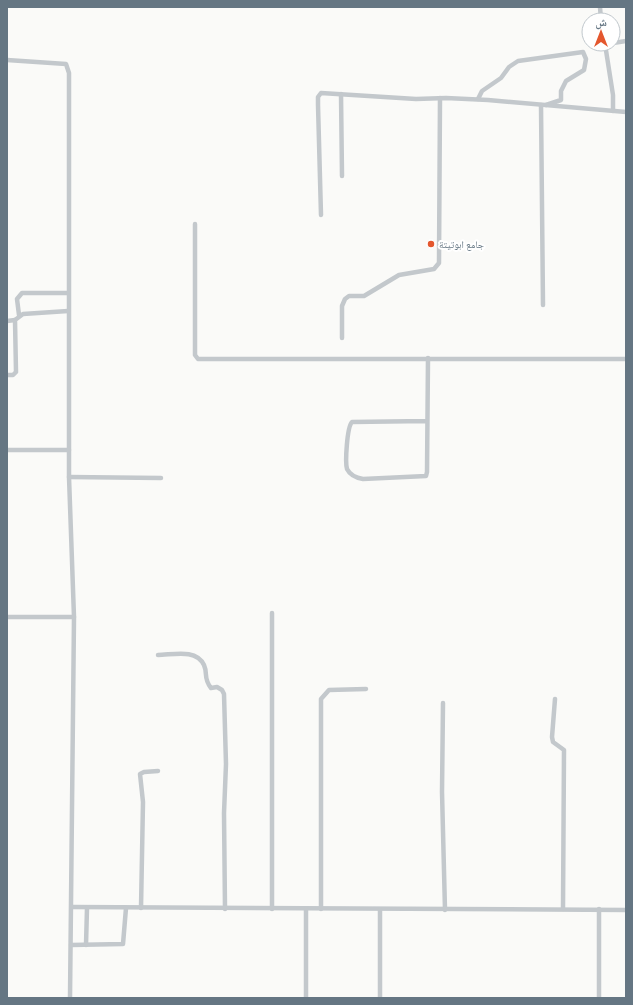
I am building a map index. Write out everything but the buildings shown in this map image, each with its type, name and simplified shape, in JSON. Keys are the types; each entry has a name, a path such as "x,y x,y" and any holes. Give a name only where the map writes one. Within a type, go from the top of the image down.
{"street":[{"path":"478,99 482,91 501,78 510,67 518,61 583,52 586,59 584,70 566,81 561,91 561,100 543,105"},
{"path":"606,52 612,88 613,111"},
{"path":"7,60 66,64 69,68 69,477 74,617 70,998"},
{"path":"321,215 318,96 321,93 325,92 416,99 478,99 626,112"},
{"path":"340,94 342,176"},
{"path":"342,338 342,306 345,299 349,296 364,296 399,275 434,269 439,263 440,98"},
{"path":"543,105 543,305"},
{"path":"195,224 195,355 198,359 626,359"},
{"path":"7,375 13,375 16,372 15,320 19,315 17,299 22,293 68,293"},
{"path":"19,315 68,311"},
{"path":"7,321 15,320"},
{"path":"427,421 352,422 349,427 347,450 347,468 349,472 358,478 363,479 426,476 427,421 428,358"},
{"path":"7,450 69,450"},
{"path":"69,477 161,478"},
{"path":"272,613 272,909"},
{"path":"7,616 74,617"},
{"path":"158,655 186,654 197,656 204,664 205,682 211,688 217,687 222,690 224,694 226,764 224,813 225,909"},
{"path":"321,909 321,699 329,690 366,689"},
{"path":"555,699 552,737 553,742 564,750 565,840 563,910"},
{"path":"444,703 442,792 445,910"},
{"path":"141,908 143,802 140,774 144,772 158,771"},
{"path":"72,907 380,910 626,910"},
{"path":"86,944 87,908"},
{"path":"71,945 123,944 126,908"},
{"path":"306,909 306,998"},
{"path":"380,910 380,998"},
{"path":"598,998 599,910"}],"place":[{"name":"جامع ابوتيتة","path":"431,244"}]}
